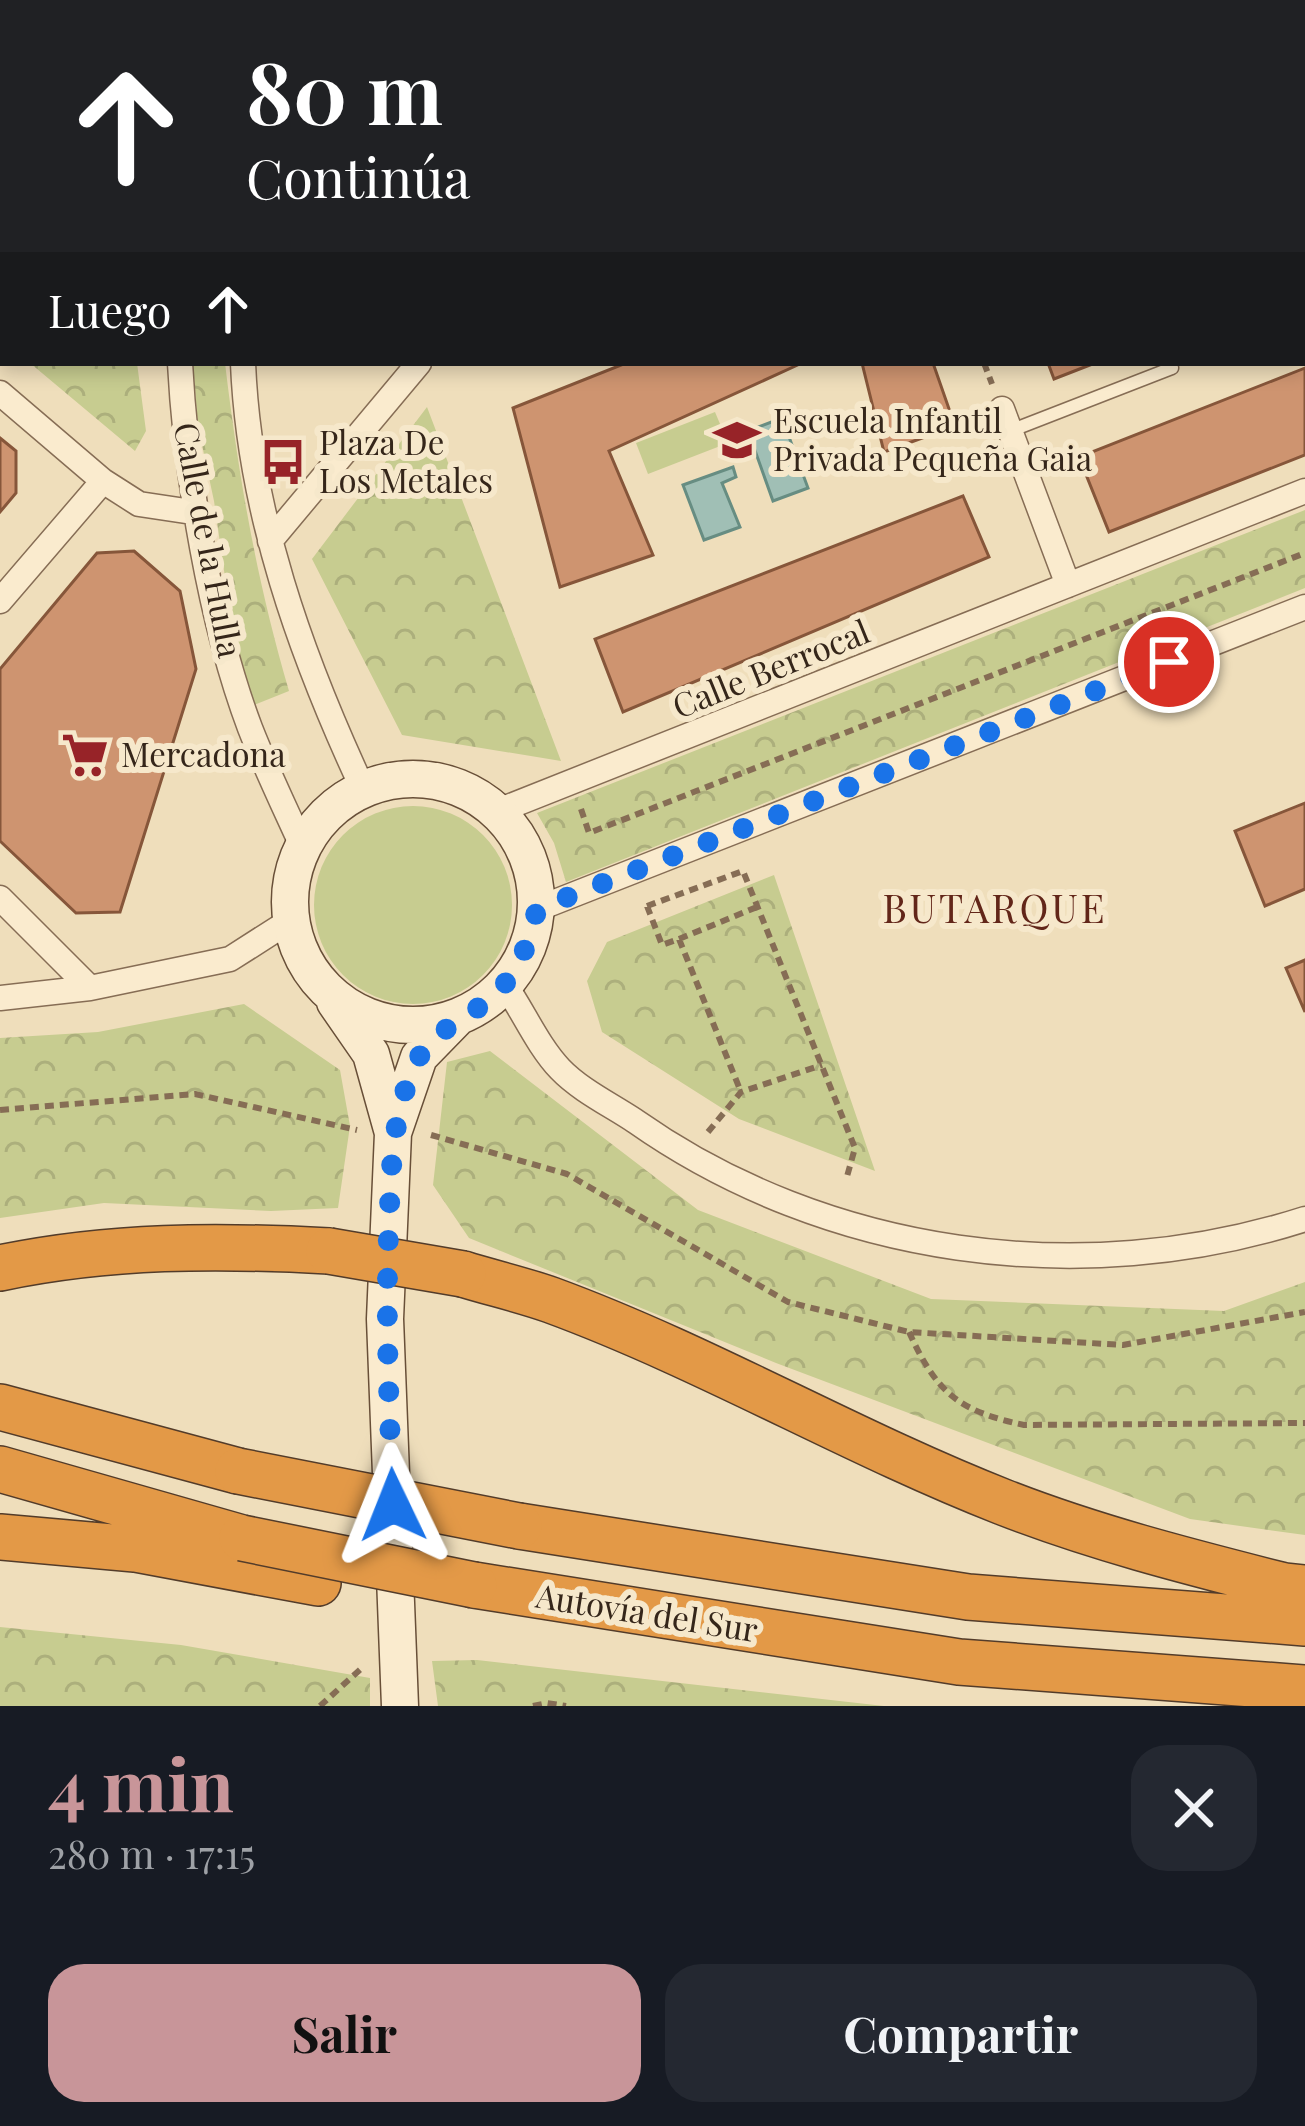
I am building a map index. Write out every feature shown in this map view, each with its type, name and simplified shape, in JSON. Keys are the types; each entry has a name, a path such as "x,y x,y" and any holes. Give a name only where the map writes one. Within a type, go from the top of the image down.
{"highway":[{"path":"0,1268 64,1255 212,1245 329,1251 463,1274 549,1300 646,1339 1004,1502 1131,1546 1305,1588"},
{"name":"Autovía del Sur","path":"0,1408 238,1471 519,1526 968,1597 1305,1623"},
{"name":"Autovía del Sur","path":"0,1469 234,1552 959,1662 1305,1688"},
{"path":"0,1537 234,1552"}],"street":[{"name":"Calle de la Hulla","path":"180,366 182,416 217,620 250,728 303,848"},
{"name":"Calle de la Hulla","path":"243,366 245,410 270,541 322,700 363,789"},
{"path":"270,541 416,366"},
{"path":"0,393 139,505 199,513"},
{"path":"1006,420 1068,584"},
{"path":"0,601 104,481"},
{"name":"Calle Berrocal","path":"498,811 1305,490"},
{"path":"537,909 1305,607"},
{"path":"326,989 354,1010 387,1023 422,1026 457,1018 483,1005 505,985 528,950 537,909 528,856 498,811 457,786 410,778 363,789 338,804 303,848 294,871 292,920 303,957 371,1054 400,1706"},
{"path":"0,898 90,988"},
{"path":"0,998 90,988 230,959 292,920"},
{"path":"505,985 560,1069 686,1158 796,1210 837,1223 926,1243 1048,1258 1173,1248 1262,1234 1305,1220"},
{"path":"375,1131 419,1057 457,1018"}],"lane":[{"path":"1006,420 1172,368"}],"path":[{"path":"581,809 589,833 1305,554"},
{"path":"617,822 621,836"},
{"path":"647,906 743,871 855,1148 846,1180"},
{"path":"642,892 662,945 757,907"},
{"path":"679,939 741,1092"},
{"path":"686,1158 741,1092 822,1065"},
{"path":"0,1110 195,1094 375,1131"},
{"path":"431,1136 567,1174 788,1302 909,1332 1123,1345 1305,1312"},
{"path":"909,1332 928,1374 942,1389 986,1417 1024,1425 1305,1423"},
{"path":"320,1706 398,1635"},
{"path":"533,1706 547,1702 566,1706"}],"green space":[{"path":"34,366 137,366 146,431 135,451"},
{"path":"193,366 225,366 250,528 289,691 244,709 214,501 198,426"},
{"path":"427,407 561,761 402,735 312,559"},
{"path":"715,412 728,443 648,474 636,443"},
{"path":"1305,510 1305,588 566,882 554,843 537,813"},
{"path":"413,806 451,813 483,835 505,867 512,905 505,943 483,975 451,997 413,1004 375,997 343,975 321,943 314,905 321,867 343,835 375,813"},
{"path":"774,875 875,1171 739,1119 602,1032 587,981 607,942"},
{"path":"244,1004 340,1070 350,1126 338,1208 271,1211 104,1203 0,1218 0,1038 98,1032"},
{"path":"490,1051 698,1210 931,1299 1224,1311 1305,1282 1305,1535 1190,1519 776,1363 469,1238 433,1185 447,1062"},
{"path":"0,1627 181,1645 370,1678 370,1706 0,1706"},
{"path":"477,1660 884,1706 438,1706 432,1661"}],"water":[{"path":"782,418 808,488 773,501 748,431"},
{"path":"733,467 736,477 722,483 740,527 704,540 683,485"}],"building":[{"path":"618,366 795,366 609,451 653,555 560,587 513,408"},
{"path":"863,366 934,366 955,426 884,452"},
{"path":"1049,366 1087,366 1054,379"},
{"path":"1305,368 1305,455 1109,532 1079,457"},
{"path":"0,438 16,451 16,493 0,512"},
{"path":"963,496 989,557 623,712 595,639"},
{"name":"Mercadona","path":"134,551 180,591 196,669 120,912 76,913 0,841 0,669 97,553"},
{"path":"1305,803 1305,889 1265,906 1235,831"},
{"path":"1305,960 1305,1012 1286,968"}],"place":[{"name":"Escuela Infantil Privada Pequeña Gaia","path":"737,440"},
{"name":"Plaza De Los Metales","path":"283,462"},
{"name":"Mercadona","path":"85,755"}],"district":[{"name":"BUTARQUE","path":"995,909"}],"route":[{"path":"393,1505 385,1319 393,1133 419,1057 457,1018 483,1005 505,985 528,950 537,909 1169,662"}]}
